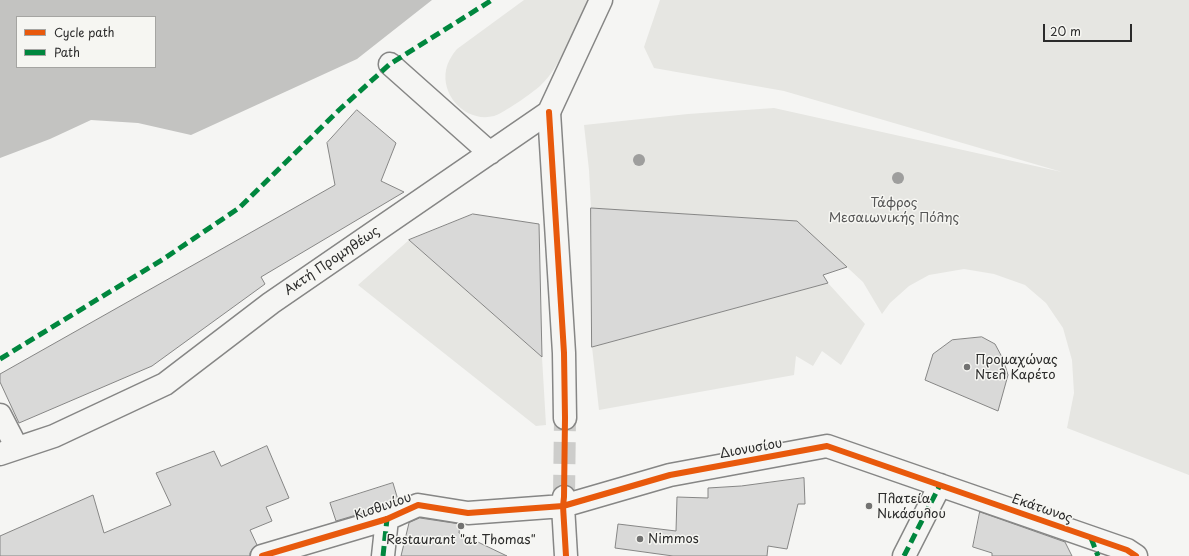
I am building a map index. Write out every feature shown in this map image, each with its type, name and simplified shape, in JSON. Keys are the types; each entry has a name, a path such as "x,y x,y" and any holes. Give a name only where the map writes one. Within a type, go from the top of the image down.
{"street":[{"name":"Ακτή Προμηθέως","path":"9,451 54,436 164,384 271,303 548,112 601,0"},
{"path":"390,64 490,153"},
{"path":"548,112 564,352 565,418"},
{"path":"0,415 9,451"},
{"name":"Διονυσίου","path":"564,501 670,475 827,446 940,486"},
{"path":"904,556 940,486"},
{"name":"Εκάτωνος","path":"940,486 1095,547 1127,550 1136,556"},
{"path":"564,501 566,556"},
{"name":"Κισθινίου","path":"262,556 387,519 418,504 468,513 564,501"},
{"path":"383,556 387,519"}],"green space":[{"path":"524,0 590,0 556,66 540,86 525,98 499,114 484,117 474,116 458,106 448,90 446,70 450,58 457,49"},
{"name":"Τάφρος Μεσαιωνικής Πόλης","path":"660,0 1189,0 1189,475 1067,428 1074,393 1072,360 1063,328 1046,303 1025,285 994,274 964,269 929,275 909,286 890,303 882,314 863,282 797,221 591,208 589,170 584,125 688,114 774,108 1062,172 784,91 654,68 644,47"},
{"path":"409,240 542,357 546,425 536,426 358,285"},
{"path":"828,283 865,324 841,365 822,351 813,366 796,356 794,375 599,410 592,347"}],"shaded area":[{"path":"0,0 432,0 357,59 191,135 138,123 91,120 50,139 0,158"}],"building":[{"path":"357,110 396,143 381,181 404,192 261,277 265,284 152,366 19,423 0,382 0,374 335,185 327,143"},
{"path":"591,208 797,221 847,267 823,275 828,283 592,347"},
{"path":"473,214 539,224 542,357 409,240"},
{"name":"Προμαχώνας Ντελ Καρέτο","path":"982,337 995,344 1003,359 1008,375 998,411 925,380 933,354 952,340"},
{"path":"267,446 289,498 266,507 272,521 250,530 257,545 253,548 250,556 0,556 0,536 93,495 104,533 171,505 156,473 214,451 221,466"},
{"path":"804,478 805,504 798,504 787,549 768,546 767,556 673,556 615,548 618,524 676,531 677,497 708,498 708,488 741,486"},
{"path":"393,483 398,500 383,507 336,521 330,503"},
{"path":"980,512 1065,542 1072,556 992,556 992,553 973,547"},
{"path":"420,518 460,524 459,533 507,556 401,556 409,523"}],"tunnel":[{"path":"564,497 565,418"}],"marked path":[{"path":"0,359 165,258 239,208 339,110 390,64 492,0"},
{"path":"904,556 940,485"},
{"path":"383,556 387,519 385,519"},
{"path":"1091,538 1098,556"}],"cycle path":[{"path":"549,112 564,353 565,418 563,506 566,556"},
{"path":"262,556 387,519 418,505 468,513 563,506 670,475 827,446 1127,550 1136,556"}],"place":[{"name":"Προμαχώνας Ντελ Καρέτο","path":"967,367"},
{"name":"Πλατεία Νικάσυλου","path":"869,506"},
{"name":"Restaurant \"at Thomas\"","path":"461,526"},
{"name":"Nimmos","path":"640,539"}]}
